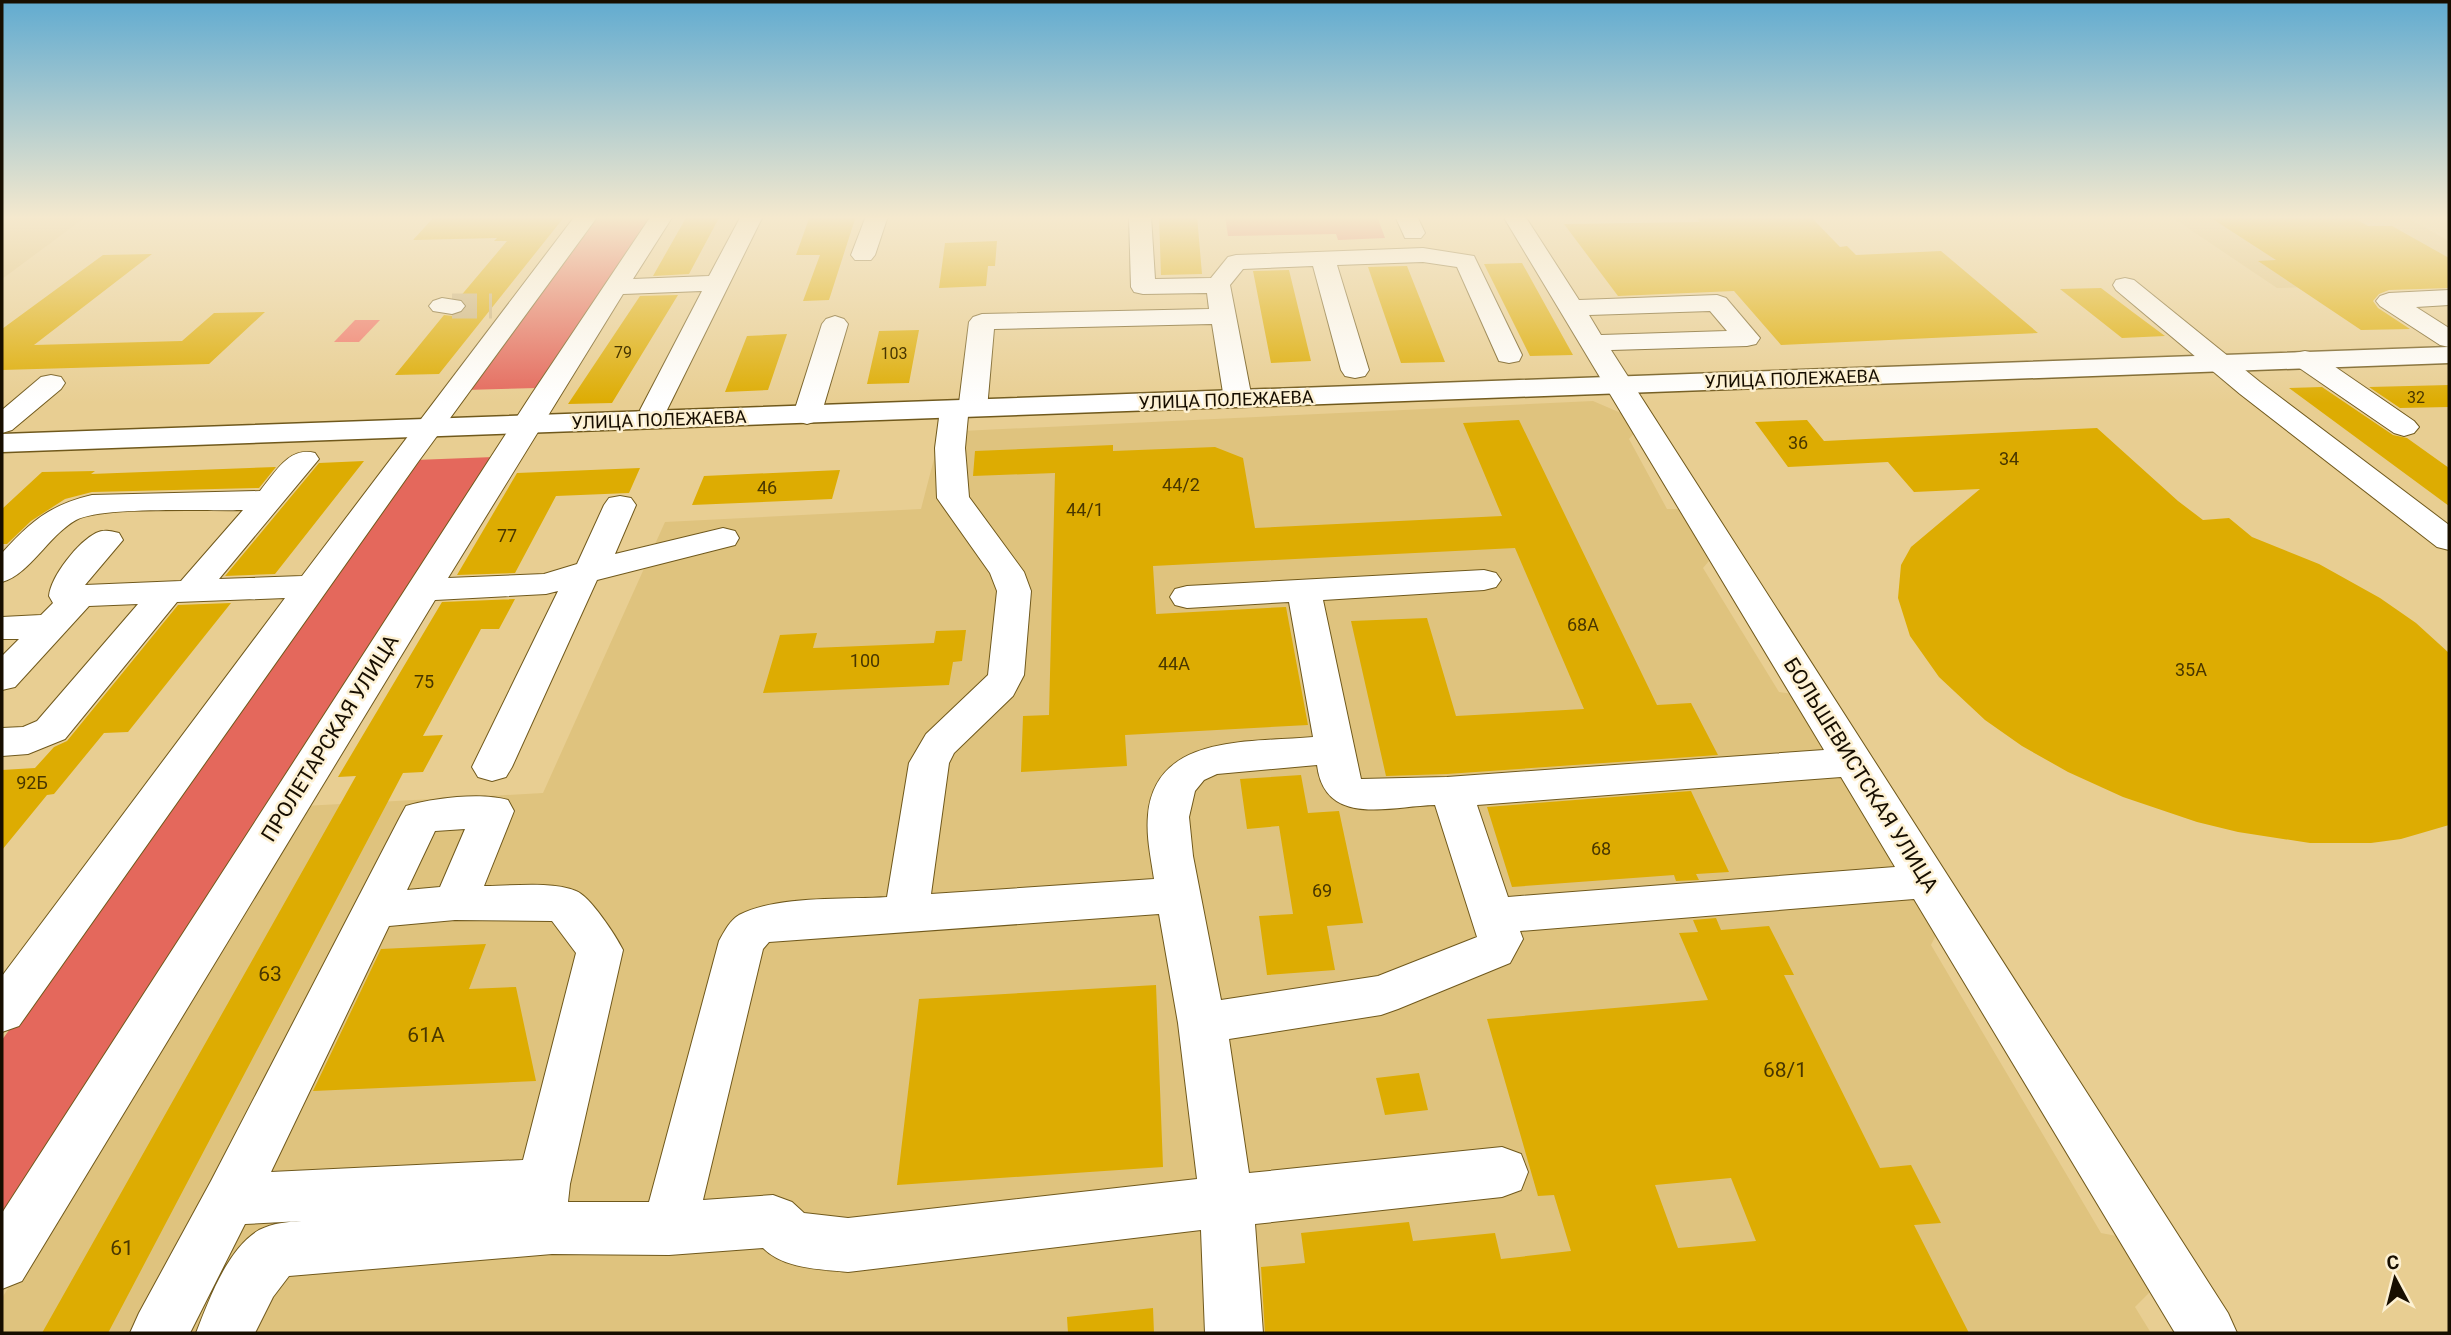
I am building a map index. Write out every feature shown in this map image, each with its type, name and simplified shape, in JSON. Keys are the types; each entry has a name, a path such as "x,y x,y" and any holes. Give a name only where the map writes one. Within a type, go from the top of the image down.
{"main road":[{"name":"УЛИЦА ПОЛЕЖАЕВА","path":"2,443 2449,355"}],"street":[{"path":"2,1012 540,278"},
{"name":"ПРОЛЕТАРСКАЯ УЛИЦА","path":"2,1262 622,278"},
{"path":"654,410 720,278"},
{"path":"1143,278 1143,287 1218,285"},
{"path":"1223,278 1218,285 1238,399"},
{"path":"1327,278 1355,370"},
{"path":"1473,278 1509,355"},
{"name":"БОЛЬШЕВИСТСКАЯ УЛИЦА","path":"1553,278 2208,1333"},
{"path":"616,287 718,283"},
{"path":"2125,285 2250,388 2449,540"},
{"path":"2449,299 2389,300 2449,339"},
{"path":"1572,308 1717,303 1747,338 1594,344"},
{"path":"492,306 520,305"},
{"path":"906,915 929,763 940,744 1000,687 1006,675 1014,591 1007,572 953,498 950,448 963,409 982,322 1224,316"},
{"path":"807,415 835,324"},
{"path":"2305,359 2404,427"},
{"path":"2,424 51,383"},
{"path":"2,742 29,740 51,730 179,591 268,500 304,458"},
{"path":"2,572 62,512 74,507 92,504 268,500"},
{"path":"492,767 620,505"},
{"path":"423,590 546,584 723,538"},
{"path":"107,540 66,587 66,596 313,586"},
{"path":"1187,597 1484,580"},
{"path":"1304,591 1343,787 1351,793 1432,790 1447,792 1853,762"},
{"path":"2,678 80,595"},
{"path":"2,628 49,626"},
{"path":"1234,1333 1227,1201 1202,1023 1178,895 1168,802 1180,780 1194,766 1210,761 1335,749"},
{"path":"1202,1023 1381,995 1494,950 1500,939 1456,804 1447,792"},
{"path":"159,1333 230,1199 421,817 493,811 455,903"},
{"path":"1492,916 1927,881"},
{"path":"669,1229 742,942 753,929 773,922 1178,895"},
{"path":"375,910 455,903 564,904 600,950 547,1206"},
{"path":"230,1199 547,1206 669,1229 773,1221 790,1237 848,1245 1502,1172"},
{"path":"225,1333 252,1276 264,1260 278,1250 547,1206"}],"shaded area":[{"path":"548,278 611,278 537,388 464,390"},
{"path":"2263,278 2449,278 2449,283 2277,288"},
{"path":"355,320 380,320 359,342 334,342"},
{"path":"1593,401 1621,413 1635,432 1629,439 1667,509 1679,509 1709,561 1703,568 1779,692 1793,694 1939,929 1931,945 2101,1233 2122,1237 2154,1288 2135,1307 2151,1333 2,1333 2,1298 304,806 543,793 665,522 921,509 941,432"},
{"path":"494,457 2,1235 2,1040 415,460"}],"building":[{"path":"71,278 120,278 34,345 182,341 214,313 265,312 209,364 2,370 2,329"},
{"path":"476,278 515,278 439,374 395,375 444,315 463,313 468,306 459,298"},
{"path":"811,278 836,278 829,300 803,301"},
{"path":"940,278 987,278 986,286 939,288"},
{"path":"1254,278 1291,278 1311,361 1271,363"},
{"path":"1372,278 1412,278 1445,362 1401,363"},
{"path":"1491,278 1530,278 1573,355 1530,356"},
{"path":"1605,278 1973,278 2038,333 1781,345 1734,291 1618,296"},
{"path":"2284,278 2449,278 2449,288 2389,290 2379,294 2373,301 2378,308 2410,329 2361,330"},
{"path":"2101,288 2165,336 2122,338 2060,289"},
{"path":"678,295 612,403 568,404 640,296"},
{"path":"919,330 909,383 867,384 879,331"},
{"path":"787,334 768,390 725,392 747,336"},
{"path":"2449,385 2449,407 2400,408 2369,387"},
{"path":"2322,387 2393,435 2407,438 2449,468 2449,506 2289,388"},
{"path":"1519,420 1657,705 1691,703 1718,755 1386,776 1351,621 1427,618 1456,716 1584,709 1515,548 1153,566 1156,614 1286,607 1308,725 1125,735 1127,766 1021,772 1023,716 1049,715 1055,473 973,476 975,451 1113,445 1113,451 1215,447 1243,458 1255,528 1502,516 1463,423"},
{"path":"1807,420 1824,441 2097,428 2203,520 2229,518 2252,537 2319,564 2380,598 2416,623 2449,653 2449,825 2401,839 2371,843 2310,843 2238,832 2197,822 2123,797 2068,772 2022,746 1985,720 1939,677 1910,636 1898,598 1901,565 1911,547 1980,489 1914,492 1888,462 1788,467 1755,422"},
{"path":"364,461 275,574 225,576 319,463"},
{"path":"276,467 259,488 92,492 65,499 31,521 7,544 2,544 2,509 42,472 95,471 91,474"},
{"path":"640,468 629,493 556,496 515,573 457,575 517,473"},
{"path":"840,470 832,499 692,505 704,476"},
{"path":"515,599 499,629 481,629 423,736 443,735 423,772 403,773 108,1333 42,1333 356,776 338,777 442,602"},
{"path":"231,603 128,732 104,733 54,794 47,795 2,850 2,770 35,768 54,747 67,741 178,605"},
{"path":"966,630 962,661 953,662 949,685 763,693 780,635 817,633 813,648 934,643 936,631"},
{"path":"1301,775 1308,813 1339,811 1363,923 1327,926 1335,970 1267,975 1259,916 1293,914 1279,826 1247,829 1240,779"},
{"path":"1691,791 1729,872 1696,874 1699,880 1676,881 1674,875 1512,887 1487,807"},
{"path":"1716,918 1721,930 1769,926 1794,975 1784,975 1880,1168 1911,1165 1941,1223 1914,1225 1969,1333 1265,1333 1261,1267 1305,1263 1301,1233 1409,1222 1413,1241 1495,1233 1501,1259 1571,1251 1554,1195 1538,1196 1487,1019 1708,1000 1679,933 1698,932 1693,920","holes":["1731,1178 1756,1241 1678,1248 1655,1185"]},
{"path":"486,944 469,989 516,987 536,1081 313,1091 381,949"},
{"path":"1156,985 1163,1167 897,1185 919,999"},
{"path":"1419,1073 1428,1110 1385,1115 1376,1078"},
{"path":"1153,1308 1154,1333 1068,1333 1067,1317"}],"tunnel":[{"path":"452,306 492,306"}]}
